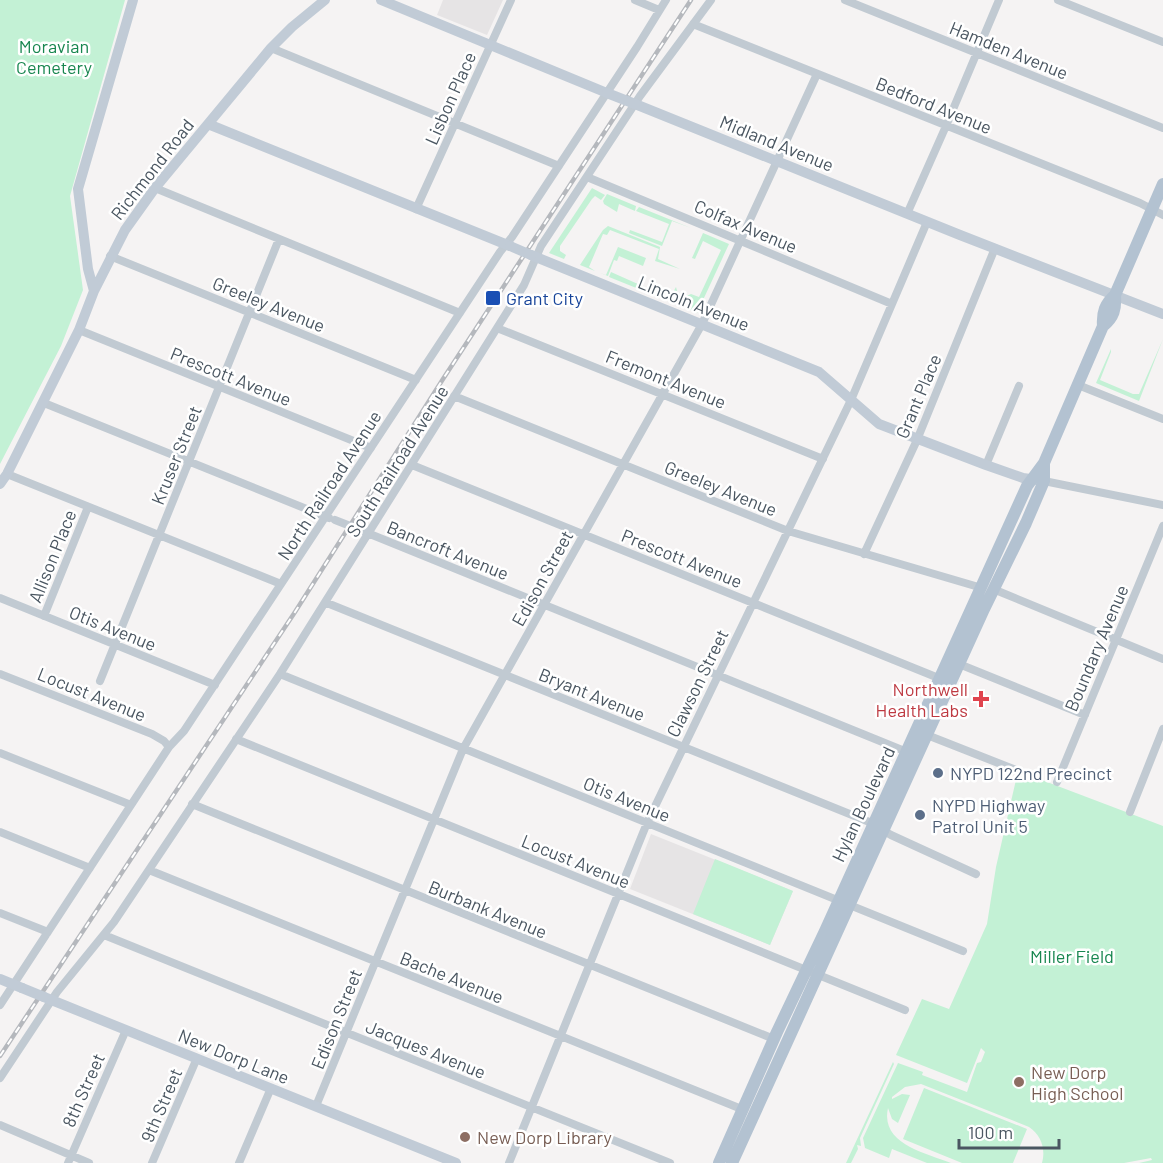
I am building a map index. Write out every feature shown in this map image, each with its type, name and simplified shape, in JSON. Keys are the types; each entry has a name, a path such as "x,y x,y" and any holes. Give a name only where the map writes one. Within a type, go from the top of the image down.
{"main road":[{"name":"Hylan Boulevard","path":"719,1163 774,1039 812,972 898,785 927,735 1102,326 1111,319 1114,313 1115,295 1157,212 1163,184"},
{"name":"Hylan Boulevard","path":"898,785 907,752 940,679 988,589"},
{"name":"Hylan Boulevard","path":"732,1163 786,1044 812,972"},
{"path":"774,1039 786,1044"}],"street":[{"path":"94,291 88,269 78,189 133,0"},
{"name":"Richmond Road","path":"0,484 44,403 79,330 94,291 125,230 155,188 271,48 325,0"},
{"name":"Midland Avenue","path":"381,0 907,214 1163,314"},
{"name":"Lisbon Place","path":"416,209 511,0"},
{"path":"635,0 659,10"},
{"name":"North Railroad Avenue","path":"0,1005 18,986 48,932 169,747 184,731 460,313 508,245 666,0"},
{"name":"South Railroad Avenue","path":"0,1078 48,999 104,935 327,603 366,532 412,465 524,285 534,256 635,104 711,0"},
{"name":"Hamden Avenue","path":"845,0 1163,128"},
{"path":"907,214 999,0"},
{"path":"1058,0 1163,42"},
{"name":"Bedford Avenue","path":"693,24 1157,212"},
{"path":"271,48 559,166"},
{"name":"Edison Street","path":"316,1106 432,819 463,749 702,324 817,74"},
{"name":"Lincoln Avenue","path":"208,124 819,372 879,423 917,440 986,465 1037,480 1163,505"},
{"name":"Colfax Avenue","path":"587,177 892,304"},
{"path":"155,188 460,313"},
{"name":"Clawson Street","path":"509,1163 647,823 851,400 927,222"},
{"name":"Kruser Street","path":"100,681 279,239"},
{"name":"Grant Place","path":"864,554 917,440 996,248"},
{"name":"Greeley Avenue","path":"111,256 416,380"},
{"name":"Fremont Avenue","path":"497,327 823,459"},
{"name":"Prescott Avenue","path":"79,330 371,448"},
{"path":"1078,385 1163,418"},
{"path":"986,465 1019,386"},
{"name":"Greeley Avenue","path":"454,396 788,531 988,589 1163,659"},
{"name":"Bancroft Avenue","path":"44,403 907,752"},
{"name":"Prescott Avenue","path":"412,465 940,679"},
{"path":"7,474 281,584"},
{"name":"Allison Place","path":"44,616 88,507"},
{"name":"Boundary Avenue","path":"1057,782 1163,526"},
{"name":"Otis Avenue","path":"0,598 215,685"},
{"name":"Bryant Avenue","path":"327,603 879,828 976,874"},
{"path":"959,664 1085,715"},
{"name":"Locust Avenue","path":"0,674 152,734 169,747"},
{"name":"Otis Avenue","path":"280,674 963,951"},
{"path":"1130,812 1163,729"},
{"path":"927,735 1016,770"},
{"name":"Locust Avenue","path":"236,739 905,1010"},
{"path":"0,753 131,805"},
{"name":"Burbank Avenue","path":"192,804 774,1039"},
{"path":"0,832 90,868"},
{"name":"Bache Avenue","path":"149,870 744,1110"},
{"path":"0,913 48,932"},
{"name":"Jacques Avenue","path":"104,935 670,1163"},
{"name":"New Dorp Lane","path":"0,979 456,1163"},
{"name":"8th Street","path":"70,1159 126,1030"},
{"name":"9th Street","path":"152,1163 197,1058"},
{"path":"239,1163 272,1088"},
{"path":"0,1125 70,1159 89,1163"}],"shaded area":[{"path":"443,0 503,0 487,35 437,15"},
{"path":"651,834 793,891 770,945 630,889"}],"green space":[{"name":"Moravian Cemetery","path":"0,0 125,0 70,196 83,290 61,346 0,464"},
{"path":"592,188 605,195 601,200 595,196 592,199 560,246 560,251 566,255 564,259 549,253"},
{"path":"607,194 636,206 635,211 619,204 617,212 604,204 603,201"},
{"path":"639,207 691,228 672,221 662,246 629,233 630,230 662,242 669,224 636,211"},
{"path":"608,226 660,247 658,259 680,269 655,261 659,249 610,230 607,235 603,234 589,267 595,271 580,265"},
{"path":"703,233 729,244 697,313 678,304 682,298 691,294 699,297 721,250 703,241 695,259 692,258"},
{"path":"618,247 646,258 643,266 619,256 617,261 614,260 608,276 600,273 606,275"},
{"path":"611,272 667,297 671,296 676,287 679,298 676,304 609,277"},
{"path":"1163,339 1139,401 1096,383 1111,349 1100,380 1133,394 1139,394"},
{"name":"Miller Field","path":"1018,771 1163,826 1163,1163 1139,1163 1152,1160 1151,1158 1124,1163 1042,1163 1042,1143 1029,1127 921,1084 905,1087 892,1097 892,1099 902,1094 910,1095 898,1123 892,1119 888,1108 887,1120 898,1139 918,1151 951,1163 927,1163 892,1149 889,1158 865,1148 863,1138 898,1063 967,1092 977,1063 981,1062 985,1052 981,1048 967,1083 896,1055 922,999 949,1009 987,924 996,867"},
{"path":"715,859 793,891 770,945 693,914"},
{"path":"893,1062 860,1138 861,1146 857,1145 858,1149 851,1163 846,1163"},
{"path":"924,1088 1027,1129 1013,1163 962,1163 903,1139"}],"railway":[{"path":"0,1056 295,612 443,379 691,0"}],"place":[{"name":"Grant City","path":"493,298"},
{"name":"Northwell Health Labs","path":"981,699"},
{"name":"NYPD 122nd Precinct","path":"938,773"},
{"name":"NYPD Highway Patrol Unit 5","path":"920,815"},
{"name":"New Dorp High School","path":"1019,1082"},
{"name":"New Dorp Library","path":"465,1137"}]}
